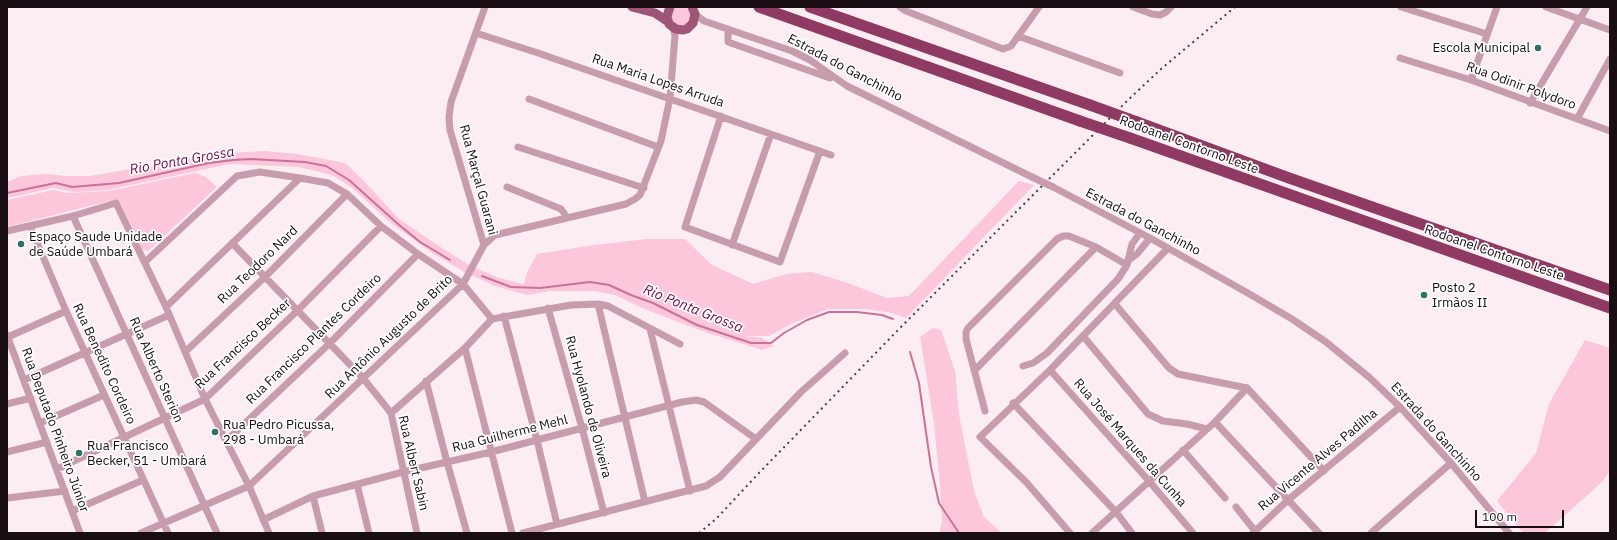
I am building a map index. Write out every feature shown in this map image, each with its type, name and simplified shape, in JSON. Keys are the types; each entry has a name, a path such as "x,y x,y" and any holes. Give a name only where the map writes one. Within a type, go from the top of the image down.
{"highway":[{"name":"Rodoanel Contorno Leste","path":"759,7 1610,308"},
{"name":"Rodoanel Contorno Leste","path":"810,7 1090,105 1289,178 1610,290"}],"main road":[{"path":"632,7 659,14 675,31 687,29 694,15"},
{"path":"653,7 669,8 666,16 667,21"}],"street":[{"name":"Rua Marçal Guarani","path":"484,245 450,130 449,117 450,102 485,7"},
{"path":"900,7 906,11 1003,49 1011,46 1039,7"},
{"path":"1134,7 1152,14 1166,12 1171,7"},
{"path":"1471,80 1497,7"},
{"path":"1546,7 1610,30"},
{"path":"1530,103 1581,20 1587,7"},
{"path":"1401,8 1487,34"},
{"name":"Estrada do Ganchinho","path":"694,15 704,21 792,51 810,60 837,80 1053,187 1150,238 1272,307 1312,332 1341,354 1400,407 1509,533"},
{"path":"728,29 728,42 837,80"},
{"name":"Rua Antônio Augusto de Brito","path":"141,533 249,486 463,284 484,245 495,235 626,204 635,199 644,188 658,148 670,98 675,31"},
{"name":"Rua Maria Lopes Arruda","path":"476,33 538,52 831,155"},
{"path":"1018,36 1120,73"},
{"name":"Rua Odinir Polydoro","path":"1400,58 1471,80 1530,103 1610,131"},
{"path":"1577,119 1610,59"},
{"path":"529,99 658,148"},
{"path":"721,116 685,227 780,262 820,151"},
{"path":"732,245 771,134"},
{"path":"518,147 644,188"},
{"path":"145,262 237,176 260,172 300,178 328,183 347,194 381,226 418,254 463,284 492,319"},
{"path":"166,307 300,178"},
{"path":"507,188 561,209 566,217"},
{"name":"Rua Teodoro Nard","path":"185,352 264,277 347,194"},
{"path":"7,232 73,216 116,203 170,315 205,399 249,486 269,533"},
{"name":"Rua Alberto Sterion","path":"73,216 217,533"},
{"name":"Rua Benedito Cordeiro","path":"30,226 84,352 125,437 142,480 168,533"},
{"name":"Rua Francisco Becker","path":"57,469 164,417 205,399 297,311 381,226"},
{"path":"1128,263 1130,250 1140,233"},
{"path":"985,411 966,339 966,332 968,328 1057,239 1063,236 1069,236 1128,263"},
{"path":"1023,366 1033,363 1046,353 1118,279 1128,263 1150,238"},
{"name":"Rua Albert Sabin","path":"232,243 363,378 391,413 417,533"},
{"path":"975,370 1096,248"},
{"path":"1070,533 1027,483 980,437 1050,370 1168,248"},
{"path":"1130,250 1136,251 1137,254"},
{"name":"Rua Francisco Plantes Cordeiro","path":"226,441 329,344 418,254"},
{"path":"598,304 645,502"},
{"path":"391,413 465,348 492,319 504,316 570,305 598,304 608,306 680,344"},
{"path":"1115,304 1169,368 1178,374 1247,388 1324,471"},
{"name":"Rua Hyolando de Oliveira","path":"548,308 604,513"},
{"path":"7,336 66,311"},
{"path":"24,380 170,315"},
{"path":"504,316 537,440 557,524"},
{"path":"650,329 690,491"},
{"name":"Rua Deputado Pinheiro Júnior","path":"7,336 11,356 24,380 80,533"},
{"path":"1083,336 1148,414 1163,421 1188,424 1207,429"},
{"path":"465,348 512,533"},
{"path":"523,533 706,486 720,477 801,392 845,353"},
{"name":"Rua José Marques da Cunha","path":"1050,370 1150,481 1193,533"},
{"path":"426,381 446,462 467,533"},
{"path":"1092,533 1215,422 1247,388"},
{"path":"40,423 104,395"},
{"path":"7,404 31,398"},
{"name":"Rua Guilherme Mehl","path":"263,520 313,496 403,472 491,452 682,402 700,400 756,439"},
{"path":"1014,403 1116,512 1132,533"},
{"name":"Rua Vicente Alves Padilha","path":"1254,532 1288,500 1400,407"},
{"path":"1215,422 1319,533"},
{"path":"7,452 47,442"},
{"path":"1184,450 1225,498"},
{"path":"1376,531 1450,463"},
{"path":"72,511 142,480"},
{"path":"357,484 369,533"},
{"path":"7,498 65,491"},
{"path":"313,496 322,533"},
{"path":"1236,507 1254,532"}],"shaded area":[{"path":"673,7 688,7 690,9 691,20 683,27 672,24 669,13"},
{"path":"265,151 297,154 345,163 399,219 469,265 499,278 524,284 527,273 537,254 594,245 647,239 685,239 712,265 753,284 786,274 812,272 848,283 887,298 909,296 1019,181 1034,185 906,318 892,313 866,309 828,309 791,324 769,336 745,336 762,338 774,346 762,350 705,332 642,308 615,295 595,291 550,291 527,295 495,286 463,271 434,254 392,224 351,187 332,175 299,167 230,164 107,190 76,192 53,188 7,198 7,182 21,176 46,174 90,176 226,153"},
{"path":"195,173 206,177 217,187 148,251 142,249 122,206 118,201 109,201 7,227 7,200 53,190 68,193 109,191"},
{"path":"933,328 941,330 955,371 959,415 974,491 984,517 1002,533 939,533 942,521 940,484 934,423 920,337"},
{"path":"1585,340 1610,348 1610,471 1602,482 1545,533 1523,533 1497,501 1536,453 1549,404"}],"waterway":[{"name":"Rio Ponta Grossa","path":"7,193 56,183 72,187 119,183 209,163 233,160 251,159 305,162 326,166 349,180 420,242 450,260"},
{"name":"Rio Ponta Grossa","path":"482,276 511,287 540,288 590,282 609,285 653,303 697,325 751,343 771,343 784,333 807,320 829,312 857,312 882,315 893,319"},
{"name":"Rio Ponta Grossa","path":"910,352 919,383 931,467 939,503 959,533"}],"railway":[{"path":"699,533 716,519 900,328 1128,100 1161,69 1235,7"}],"place":[{"name":"Escola Municipal","path":"1538,48"},
{"name":"Espaço Saude Unidade de Saúde Umbará","path":"21,244"},
{"name":"Posto 2 Irmãos II","path":"1424,295"},
{"name":"Rua Pedro Picussa, 298 - Umbará","path":"215,432"},
{"name":"Rua Francisco Becker, 51 - Umbará","path":"79,453"}]}
